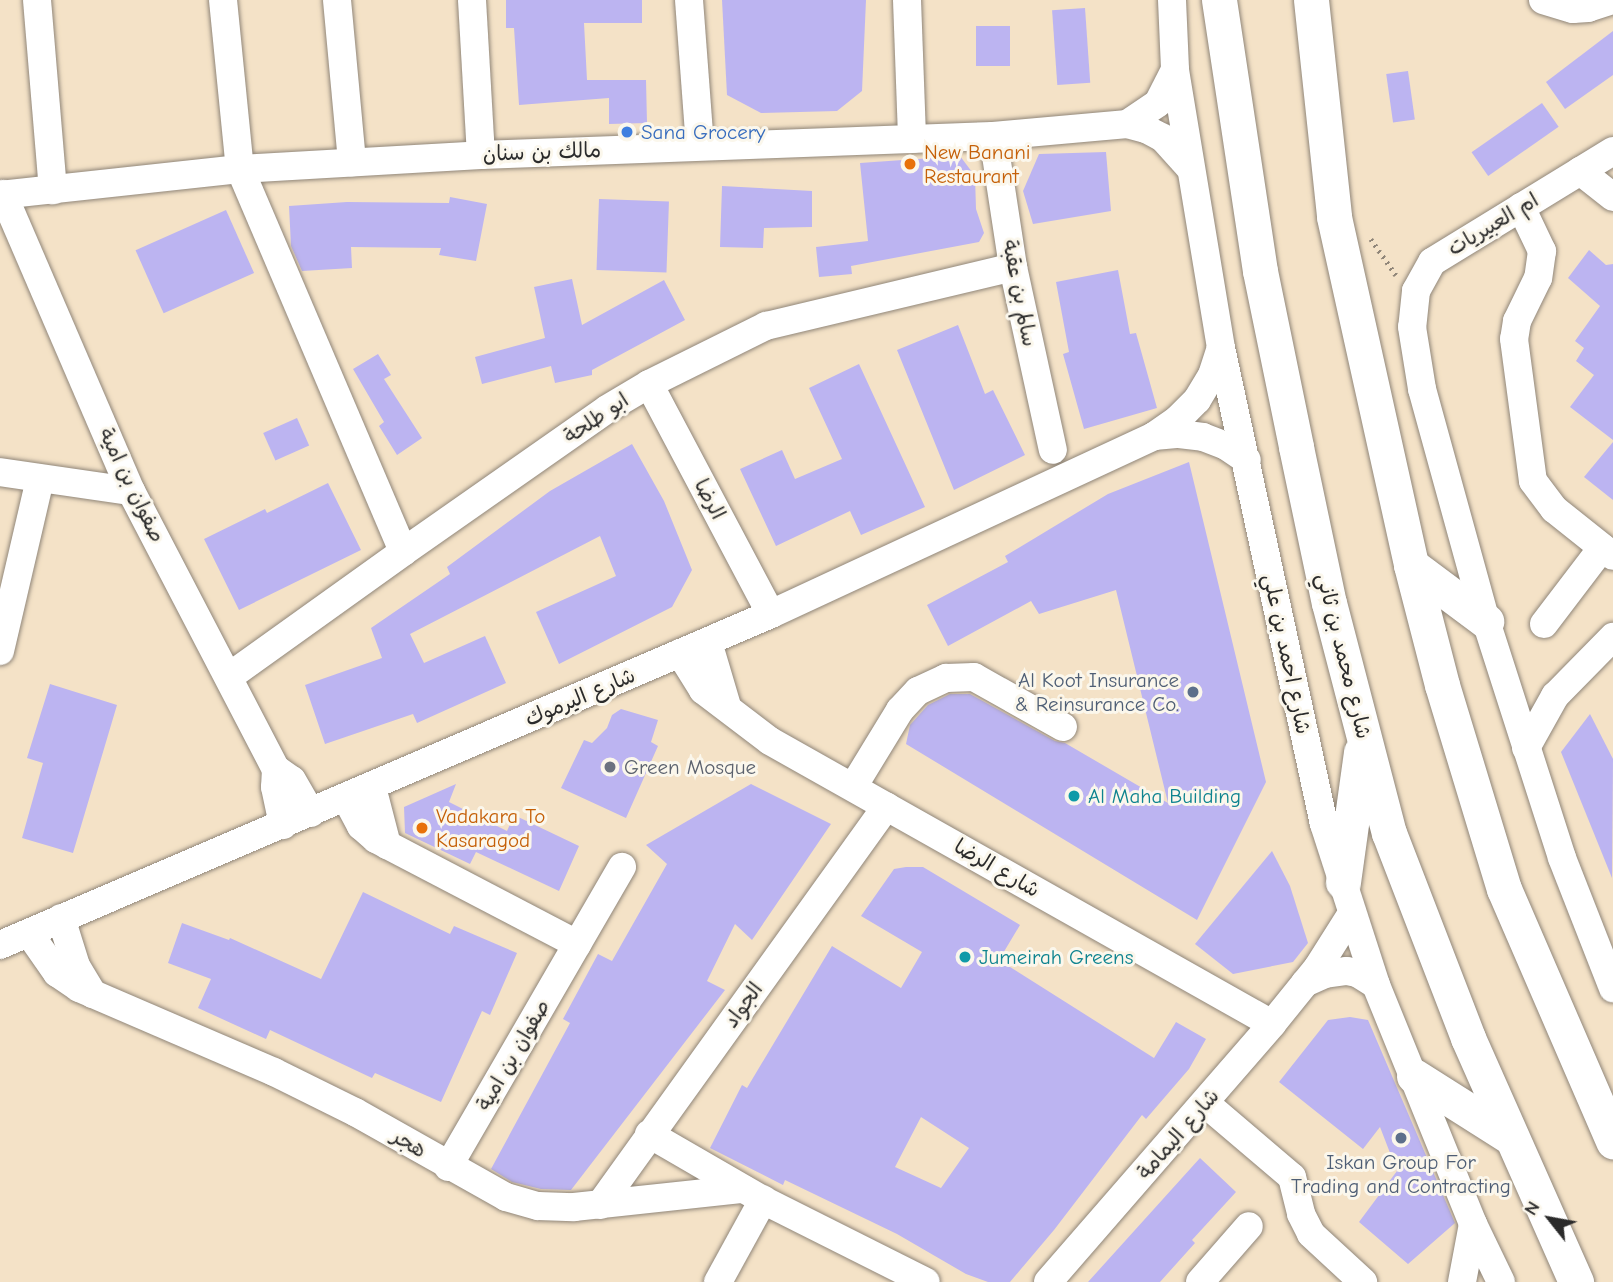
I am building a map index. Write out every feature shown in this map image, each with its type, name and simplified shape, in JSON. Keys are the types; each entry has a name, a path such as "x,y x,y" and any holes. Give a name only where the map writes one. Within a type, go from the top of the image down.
{"main road":[{"name":"شارع محمد بن ثاني","path":"1219,0 1263,285 1329,603 1389,833 1510,1137 1576,1282"},
{"path":"1311,0 1334,217 1411,565 1442,685 1504,889 1613,1141"},
{"path":"1411,565 1486,621"},
{"path":"1347,897 1363,735"},
{"path":"1414,1076 1510,1137"}],"street":[{"path":"37,0 53,190"},
{"path":"223,0 240,169 403,551"},
{"path":"337,0 352,162"},
{"path":"472,0 481,155"},
{"path":"689,0 700,146"},
{"path":"907,0 912,139"},
{"name":"شارع احمد بن علي","path":"1172,0 1175,70 1221,348 1316,793 1376,985 1473,1224 1501,1282"},
{"path":"1544,0 1573,9 1588,8 1612,0"},
{"name":"مالك بن سنان","path":"1127,124 1158,103 1175,70"},
{"name":"مالك بن سنان","path":"2,195 240,169 481,155 993,136 1127,124 1146,129 1163,138 1189,167"},
{"name":"سالم بن عقبة","path":"993,136 1013,267 1054,450"},
{"name":"ام العبيريات","path":"1486,621 1422,389 1412,327 1416,291 1432,262 1613,151"},
{"path":"1580,171 1613,197"},
{"name":"صفوان بن امية","path":"2,195 131,491 276,769 292,780 311,813"},
{"path":"1521,207 1542,251 1538,278 1517,321 1514,339 1533,481 1542,497 1554,509 1608,552 1544,624"},
{"name":"ابو طلحة","path":"230,677 403,551 607,409 649,384 766,326 1013,267"},
{"name":"شارع اليرموك","path":"0,945 708,642 1154,436 1177,420 1197,400 1212,375 1221,348"},
{"name":"الرضا","path":"649,384 771,614"},
{"name":"شارع اليرموك","path":"1154,436 1179,434 1203,438 1226,446 1247,460"},
{"path":"0,472 131,491"},
{"path":"0,651 40,479"},
{"path":"1486,621 1562,858 1613,988"},
{"path":"1526,748 1555,696 1613,637"},
{"path":"708,642 727,706"},
{"name":"شارع الرضا","path":"680,653 703,690 770,741 1272,1024"},
{"path":"853,787 900,710 919,691 946,678 974,677 1063,727"},
{"path":"1508,689 1537,697 1555,696"},
{"name":"صفوان بن امية","path":"276,769 275,787 283,825"},
{"path":"372,787 387,845"},
{"path":"346,798 367,832 387,845 577,944"},
{"name":"الجواد","path":"600,1206 649,1134 887,806"},
{"name":"صفوان بن امية","path":"449,1167 622,867"},
{"name":"شارع اليمامة","path":"1048,1282 1205,1103 1305,983 1347,897"},
{"path":"61,918 76,966 93,994"},
{"name":"هجر","path":"29,933 57,973 93,994 274,1072 355,1112 506,1197 538,1206 600,1206 753,1195"},
{"path":"1305,983 1325,974 1347,971 1357,973 1376,985"},
{"path":"1205,1103 1292,1177 1301,1214 1311,1234 1363,1282"},
{"path":"649,1134 753,1195 926,1282"},
{"path":"718,1282 753,1195"},
{"path":"1462,1282 1473,1224"},
{"path":"1200,1282 1250,1226"}],"building":[{"path":"506,0 642,0 642,23 584,23 587,80 646,80 647,123 609,124 609,98 519,105 514,28 506,28"},
{"path":"722,0 866,0 862,91 837,111 761,113 727,95"},
{"path":"1085,8 1090,83 1057,85 1052,10"},
{"path":"976,26 1010,26 1010,66 976,66"},
{"path":"1613,31 1613,75 1565,109 1546,82"},
{"path":"1408,71 1415,120 1393,123 1386,74"},
{"path":"1542,103 1559,127 1488,176 1472,152"},
{"path":"1106,152 1111,211 1033,224 1023,191 1039,154"},
{"path":"960,156 975,176 976,209 984,233 979,242 851,266 852,274 819,277 816,247 868,241 860,163"},
{"path":"722,186 812,191 812,227 764,228 763,248 720,247"},
{"path":"450,197 487,204 476,261 439,255 441,248 351,247 352,268 302,271 291,246 289,206 347,202 449,203"},
{"path":"599,199 669,201 666,272 597,270"},
{"path":"226,210 254,273 164,313 136,250"},
{"path":"1589,250 1606,265 1613,264 1613,440 1570,407 1594,375 1576,361 1584,348 1575,341 1600,306 1568,278"},
{"path":"1118,270 1130,334 1136,333 1157,408 1084,429 1063,354 1069,352 1056,282"},
{"path":"572,279 582,325 664,280 685,320 592,370 592,375 555,383 551,366 482,384 475,357 545,338 534,287"},
{"path":"958,325 985,394 993,390 1025,455 954,490 897,350"},
{"path":"378,354 391,375 384,379 422,438 397,455 379,426 384,422 353,369"},
{"path":"859,364 925,507 861,535 850,511 776,546 740,469 782,450 795,479 842,459 809,388"},
{"path":"297,418 309,445 275,460 263,433"},
{"path":"1613,442 1613,500 1584,477"},
{"path":"632,444 664,501 692,570 672,607 559,664 536,612 616,576 600,536 410,634 424,663 485,636 506,683 417,723 413,714 325,744 305,685 382,658 371,628 450,574 447,567 550,491"},
{"path":"1189,462 1266,782 1197,920 906,744 910,725 928,705 950,694 970,694 1055,741 1065,743 1168,803 1116,590 1039,614 1031,601 948,646 927,605 1008,562 1005,556 1108,494"},
{"path":"328,483 361,550 239,610 204,539 265,509 267,513"},
{"path":"50,684 117,705 73,853 22,838 43,763 27,758"},
{"name":"Green Mosque","path":"621,709 658,720 651,742 658,746 626,818 561,788 584,740 592,743 607,728 612,715"},
{"path":"1590,714 1613,759 1612,878 1561,752"},
{"path":"456,784 449,802 507,831 514,815 579,846 559,891 476,852 470,864 405,833 404,807"},
{"path":"751,784 831,824 752,940 735,924 707,981 725,990 571,1190 541,1189 512,1182 491,1169 570,1023 563,1019 598,954 612,961 667,864 646,845"},
{"path":"1272,851 1290,886 1308,943 1293,962 1233,974 1195,944"},
{"path":"923,867 1020,925 999,960 1154,1058 1176,1022 1206,1039 1189,1069 1146,1119 1142,1115 1054,1230 1010,1282 988,1282 966,1274 897,1234 785,1180 783,1185 710,1148 742,1085 747,1088 832,946 901,988 922,952 861,916 894,869","holes":["921,1117 969,1148 941,1188 895,1167"]},
{"path":"363,892 450,934 454,926 517,953 490,1015 482,1011 441,1102 375,1073 372,1078 270,1030 266,1039 198,1008 211,979 168,963 182,923 229,940 230,938 321,979"},
{"name":"Iskan Group For Trading and Contracting","path":"1350,1017 1368,1020 1455,1223 1408,1264 1359,1222 1397,1171 1380,1127 1363,1149 1279,1082 1328,1020"},
{"path":"1200,1158 1236,1192 1192,1240 1195,1243 1160,1282 1088,1282"}],"place":[{"name":"Sana Grocery","path":"627,132"},
{"name":"New Banani Restaurant","path":"910,164"},
{"name":"Al Koot Insurance & Reinsurance Co.","path":"1193,692"},
{"name":"Green Mosque","path":"610,767"},
{"name":"Al Maha Building","path":"1074,796"},
{"name":"Vadakara To Kasaragod","path":"422,828"},
{"name":"Jumeirah Greens","path":"965,957"},
{"name":"Iskan Group For Trading and Contracting","path":"1401,1138"}]}
